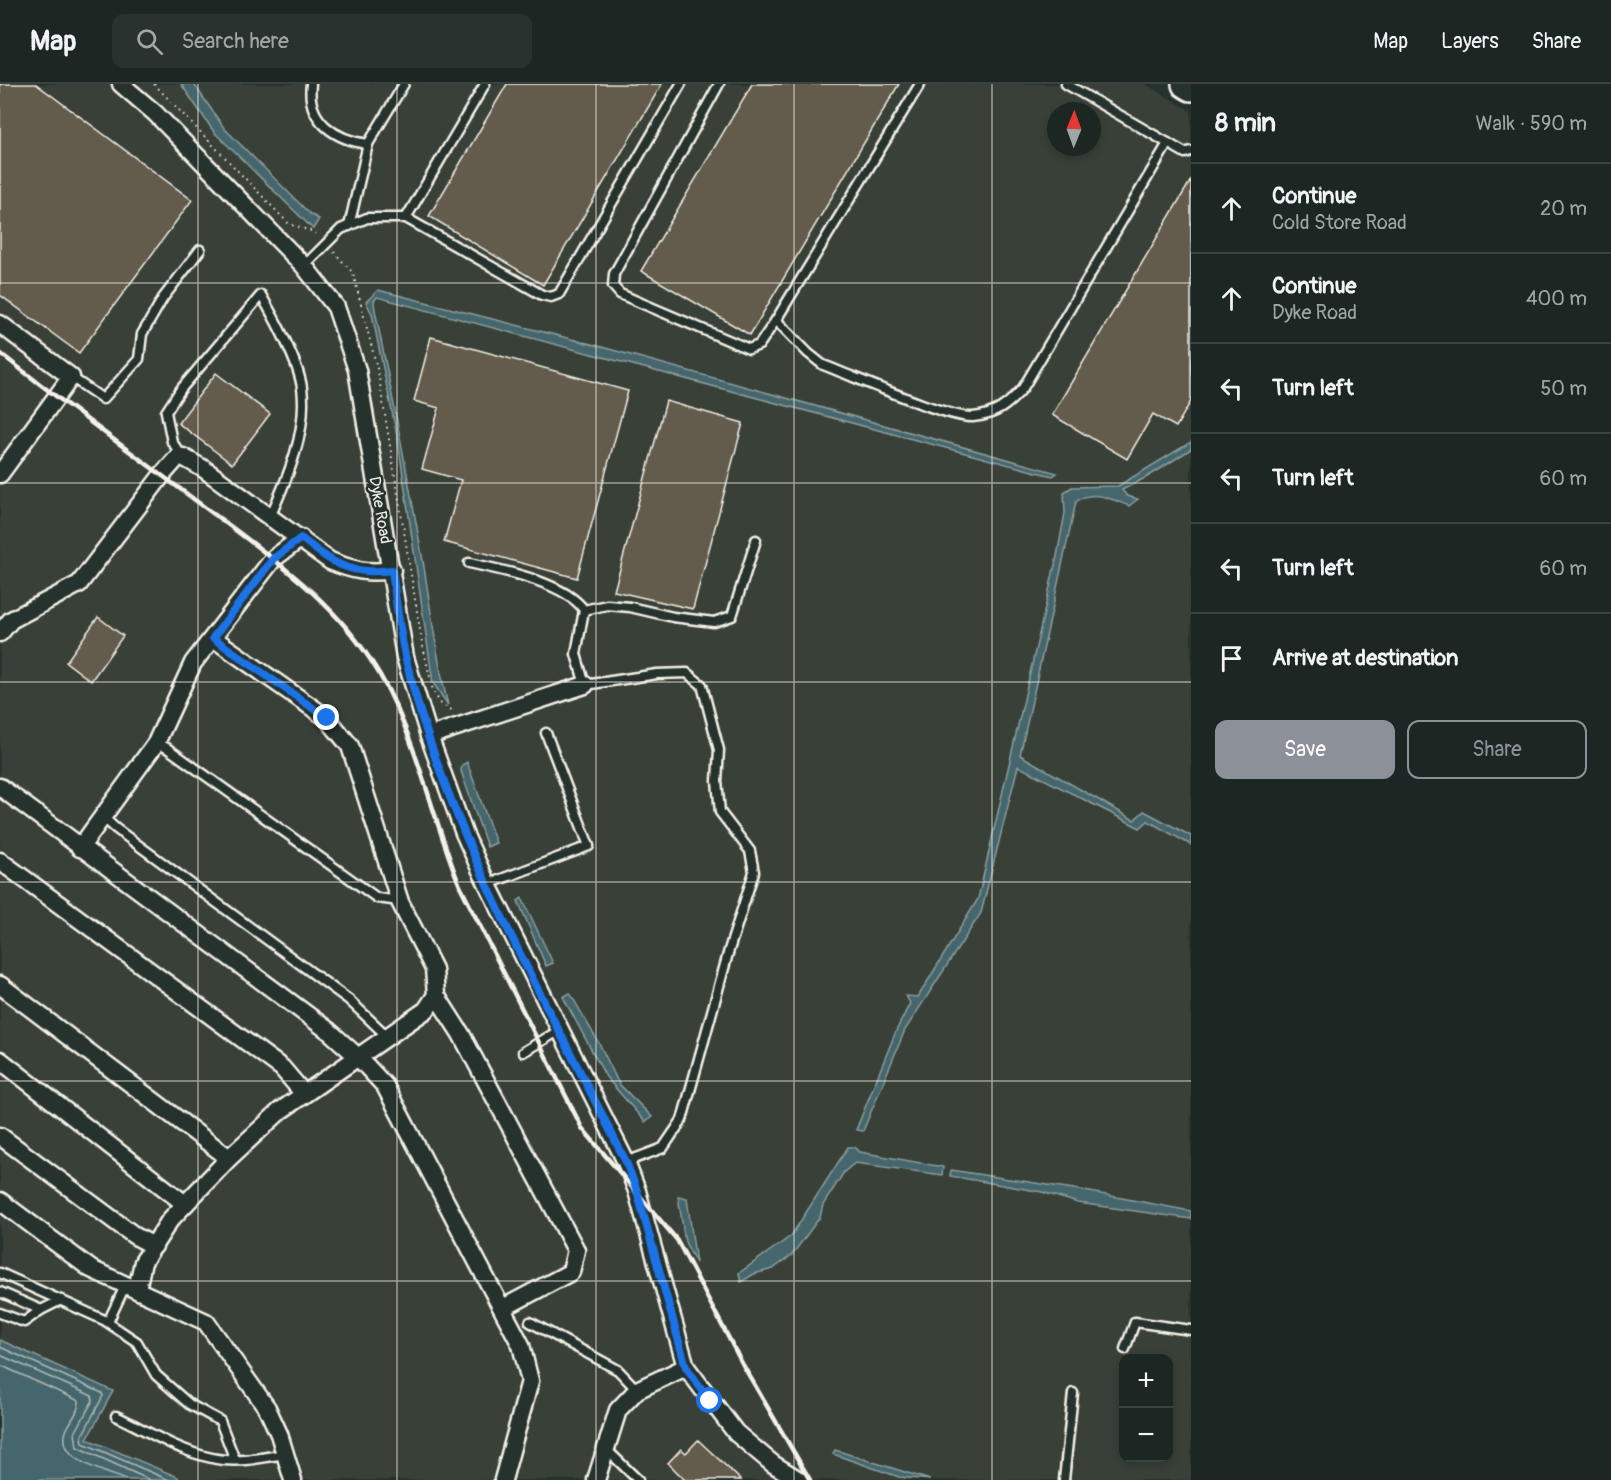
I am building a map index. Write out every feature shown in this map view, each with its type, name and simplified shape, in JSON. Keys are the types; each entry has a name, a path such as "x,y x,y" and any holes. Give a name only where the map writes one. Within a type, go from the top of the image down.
{"main road":[{"path":"1186,84 1191,87"}],"street":[{"name":"Dyke Road","path":"121,84 155,113 304,266 336,307 357,370 405,657 429,736 464,833 626,1162 637,1191 686,1367"},
{"path":"0,324 70,377 0,474"},
{"path":"0,633 11,620 79,584 162,476 177,458 183,457 204,468 330,561 352,570 372,573 392,570"},
{"path":"80,848 156,743 193,663 273,559 301,538"},
{"path":"213,638 327,718 350,746 400,902 434,969 436,995 461,1034 576,1250 571,1272 503,1308"},
{"path":"429,736 585,685"},
{"path":"0,787 329,1031 385,1086 521,1344 530,1381 503,1480"},
{"path":"0,861 282,1068 304,1094"},
{"path":"0,985 229,1158"},
{"path":"132,1287 143,1262 170,1220 229,1158 280,1111 426,1010 436,995"},
{"path":"0,1060 185,1204"},
{"path":"0,1136 135,1236 154,1246"},
{"path":"0,1202 91,1269 206,1322 267,1408 293,1480"},
{"path":"596,1480 618,1410 637,1390 686,1367 736,1433 773,1464 799,1480"}],"lane":[{"path":"311,84 313,111 329,131 351,142 368,144"},
{"path":"349,226 368,144 404,84"},
{"path":"406,218 485,84"},
{"path":"304,266 325,243 349,226 367,218 406,218 542,295 551,297 559,294 681,84"},
{"path":"719,84 614,274 613,286 620,294 741,348 749,349 759,345 776,320 920,84"},
{"path":"1066,84 1185,153 1191,151"},
{"path":"776,320 823,365 943,410 970,417 993,413 1007,406 1023,388 1168,143"},
{"path":"70,377 103,399 139,359 142,334 164,298 200,250"},
{"path":"183,457 172,442 166,412 181,389 261,295 274,317 302,387 302,417 287,477 270,517"},
{"path":"585,610 607,605 630,607 673,617 714,622 732,616 756,540"},
{"path":"469,562 513,573 577,599 585,610 576,654 585,685 657,674 687,673 702,685 719,750 717,781 720,812 750,851 754,872 729,950 682,1120 663,1148 626,1162"},
{"path":"488,884 589,846 546,733"},
{"path":"156,743 168,748 377,898 400,902"},
{"path":"103,817 349,1000 388,1037"},
{"path":"523,1052 560,1030"},
{"path":"0,1273 108,1322 137,1342 156,1375 189,1404 220,1421 236,1460"},
{"path":"108,1322 132,1287"},
{"path":"0,1292 41,1310"},
{"path":"0,1313 24,1322 61,1300"},
{"path":"530,1322 618,1370 637,1390"},
{"path":"1125,1349 1135,1322 1191,1330"},
{"path":"1064,1480 1073,1393"},
{"path":"116,1416 190,1452 236,1460 285,1454"},
{"path":"606,1449 638,1480"}],"shaded area":[{"path":"0,84 1145,84 1191,111 1191,1480 179,1480 177,1477 87,1439 112,1391 0,1340"}],"water":[{"path":"181,84 194,84 224,128 310,214 319,219 313,229 214,132"},
{"path":"378,290 591,344 1057,473 1053,476 1036,472 377,297 374,301 375,310 412,498 448,705 433,683 398,441 372,314 366,302"},
{"path":"1191,442 1191,449 1122,490 1127,496 1138,499 1129,506 1102,496 1088,496 1076,502 1020,755 1134,820 1144,811 1191,836 1191,845 1148,821 1140,828 1018,766 981,913 905,1030 863,1131 856,1130 896,1031 910,1003 906,996 918,997 978,899 1057,556 1065,513 1064,492 1072,487 1118,486"},
{"path":"467,762 496,843 487,847 461,771 462,765"},
{"path":"522,898 553,963 546,966 518,901"},
{"path":"570,993 619,1084 652,1117 645,1122 606,1077 563,997"},
{"path":"848,1147 855,1147 860,1152 943,1167 942,1175 855,1163 844,1172 823,1205 820,1217 792,1255 773,1269 754,1274 741,1282 739,1273 791,1236"},
{"path":"951,1170 1074,1189 1191,1211 1191,1219 1078,1203 1042,1192 950,1176"},
{"path":"678,1196 687,1198 696,1263 685,1242"},
{"path":"0,1340 113,1391 87,1439 178,1477 179,1480 0,1480"},
{"path":"835,1450 930,1480 899,1477 833,1454"}],"building":[{"path":"0,84 36,84 192,200 79,353 0,295"},
{"path":"507,84 662,84 543,285 429,216"},
{"path":"752,84 899,84 750,335 641,271"},
{"path":"1191,180 1191,401 1176,427 1153,414 1127,459 1052,415"},
{"path":"431,337 628,391 577,578 444,542 461,480 422,469 439,408 414,401"},
{"path":"216,373 270,414 232,464 178,423"},
{"path":"666,401 743,423 693,609 614,591"},
{"path":"98,617 123,636 91,681 66,662"},
{"path":"698,1440 741,1480 685,1480 668,1463 681,1449 686,1453"}],"railway":[{"path":"0,353 295,577 335,615 370,659 385,684 410,740 460,886 582,1128 677,1240 743,1365 810,1480"}],"route":[{"path":"327,718 213,638 273,559 301,538 330,561 352,570 372,573 392,570 405,657 429,736 464,833 626,1162 637,1191 669,1314 686,1367 710,1401"}]}
